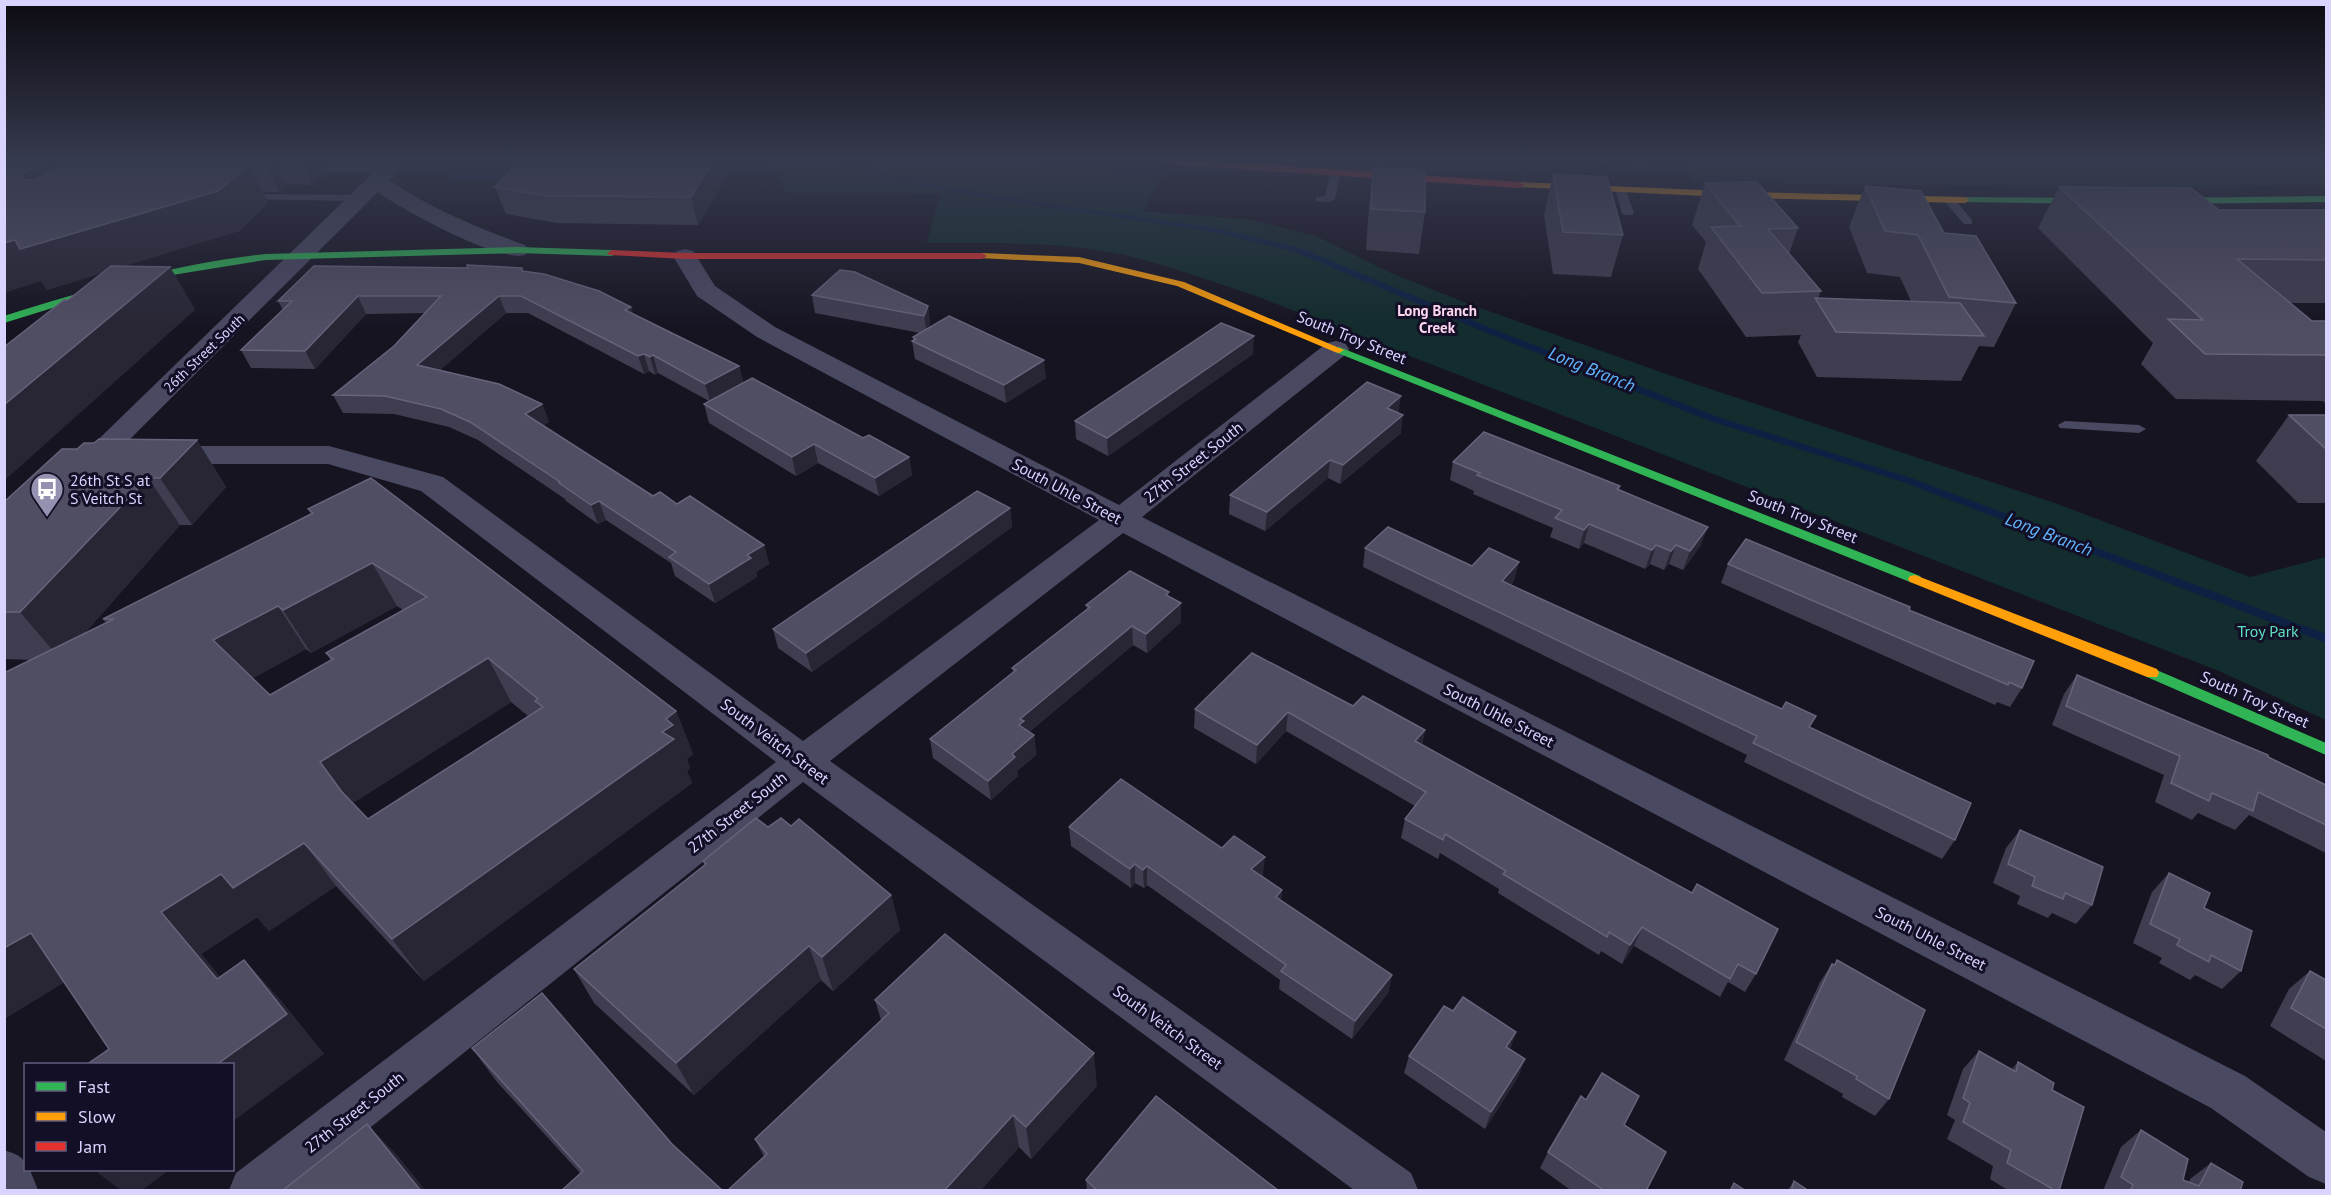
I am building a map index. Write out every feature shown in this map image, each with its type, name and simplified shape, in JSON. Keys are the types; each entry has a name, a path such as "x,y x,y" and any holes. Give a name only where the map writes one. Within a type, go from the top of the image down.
{"street":[{"name":"26th Street South","path":"65,486 100,455 342,217"},
{"path":"433,217 461,231 517,250"},
{"name":"South Troy Street","path":"4,320 115,285 223,259 517,250 685,256 948,254 1079,260 1180,284 1336,349 2193,688 2326,749"},
{"name":"South Uhle Street","path":"685,256 706,291 766,332 1120,519 2228,1092 2326,1160"},
{"name":"27th Street South","path":"253,1191 1336,349"},
{"name":"South Veitch Street","path":"100,455 329,455 432,483 802,762 1394,1191"},
{"path":"4,1174 14,1191"}],"lane":[{"path":"1964,217 1968,222"},
{"path":"2065,425 2139,429"}],"green space":[{"name":"Troy Park","path":"934,217 1214,217 1253,220 1316,236 1391,273 1466,303 1692,383 2055,503 2250,577 2326,557 2326,720 2219,671 1256,296 1157,264 1100,250 1026,244 927,243"}],"building":[{"path":"4,217 130,217 20,249 15,240 4,243"},
{"path":"1560,217 1618,217 1623,235 1563,232"},
{"path":"1732,217 1788,217 1798,228 1768,229 1821,291 1762,293 1711,227 1740,226"},
{"path":"1879,217 1935,217 1944,233 1976,236 2016,303 1949,297 1918,235 1885,231"},
{"path":"2091,217 2326,217 2326,260 2237,259 2312,321 2326,321 2326,355 2205,354 2168,319 2203,320"},
{"path":"467,265 522,268 522,271 544,274 599,291 631,307 625,310 739,366 705,384 653,355 638,356 521,296 499,296 417,365 499,384 542,404 525,414 653,496 660,492 677,504 690,496 764,545 747,555 751,558 709,584 669,557 676,552 599,501 591,505 470,422 441,409 385,396 333,395 394,346 441,296 358,296 305,351 241,350 292,301 278,301 314,266 468,268"},
{"path":"111,266 170,267 4,405 4,347"},
{"path":"840,270 855,272 928,306 924,316 812,295"},
{"path":"1815,298 1960,303 1984,336 1836,332"},
{"path":"949,316 1044,360 1004,385 912,341 916,339 913,337"},
{"path":"1221,323 1254,336 1107,438 1075,421"},
{"path":"752,378 863,438 869,435 909,457 875,478 814,444 792,457 704,404"},
{"path":"1367,382 1401,396 1387,408 1403,415 1343,465 1330,460 1267,512 1230,495"},
{"path":"2289,415 2326,415 2326,449"},
{"path":"1484,432 1620,486 1617,489 1708,527 1690,551 1676,545 1671,551 1656,545 1652,550 1589,524 1584,530 1555,518 1562,510 1477,475 1480,473 1453,462"},
{"path":"99,439 197,440 160,478 148,478 20,612 4,612 4,502 62,449 77,449 84,443 94,443"},
{"path":"371,478 676,711 666,719 673,725 662,732 674,739 392,939 304,843 233,888 221,874 161,912 217,979 244,960 287,1014 219,1063 89,1063 109,1049 31,933 4,948 4,673 114,619 103,619 313,513 308,509","holes":["372,563 427,597 326,653 333,659 270,695 213,640 278,606 283,610","488,658 538,699 535,701 543,707 368,819 342,792 320,762"]},
{"path":"977,491 1010,508 806,653 773,629"},
{"path":"1388,527 1472,566 1489,548 1519,562 1502,581 1782,709 1786,702 1816,716 1809,727 1971,803 1955,840 1753,743 1757,736 1365,548"},
{"path":"1746,539 2034,661 2022,688 2009,682 2008,685 1728,564"},
{"path":"1130,571 1169,592 1166,595 1181,603 1146,634 1132,626 1020,719 1024,721 1019,725 1034,735 1012,754 1015,757 988,781 930,739 1016,670 1012,668 1090,607 1086,605"},
{"path":"1252,653 1353,706 1363,696 1425,730 1415,741 1692,893 1697,884 1778,929 1756,974 1738,964 1730,979 1642,927 1630,945 1609,932 1607,937 1503,874 1506,871 1445,834 1443,840 1405,819 1426,792 1288,712 1257,745 1195,709"},
{"path":"2077,675 2268,755 2326,785 2326,825 2258,792 2253,811 2212,793 2209,801 2171,783 2180,756 2066,706"},
{"path":"1121,779 1222,848 1234,836 1265,857 1251,869 1282,890 1276,897 1392,975 1355,1021 1281,971 1286,965 1147,866 1143,870 1135,864 1130,869 1069,827"},
{"path":"756,818 768,827 781,818 791,826 799,819 891,895 822,957 809,946 676,1063 574,969 706,864 703,861"},
{"path":"2020,830 2103,867 2092,905 2065,893 2063,899 2032,886 2035,877 2008,864"},
{"path":"2169,873 2210,893 2204,908 2252,931 2241,971 2211,955 2209,962 2177,945 2180,939 2150,924"},
{"path":"945,934 1094,1053 1026,1127 1013,1115 944,1191 727,1191 767,1154 755,1139 889,1013 875,1000"},
{"path":"1837,960 1925,1010 1889,1099 1856,1079 1857,1076 1796,1042 1832,964 1835,965"},
{"path":"2310,971 2326,980 2326,1029 2291,1008"},
{"path":"542,993 672,1144 723,1191 561,1191 583,1171 472,1048"},
{"path":"1463,997 1516,1032 1506,1047 1525,1059 1491,1112 1409,1056 1444,1006 1453,1011"},
{"path":"1979,1051 2016,1072 2018,1062 2054,1083 2052,1090 2084,1107 2059,1191 2051,1191 2051,1188 2007,1163 2011,1150 1963,1122 1970,1103 1963,1098"},
{"path":"1602,1073 1639,1096 1624,1125 1666,1152 1646,1191 1605,1191 1548,1152 1581,1096 1586,1100"},
{"path":"1156,1096 1279,1191 1098,1191 1086,1180"},
{"path":"367,1124 421,1191 282,1191"},
{"path":"2141,1130 2188,1159 2183,1180 2199,1186 2211,1163 2243,1182 2240,1191 2130,1191 2133,1185 2121,1177"},
{"path":"1794,1181 1809,1191 1791,1191"},
{"path":"1734,1183 1746,1191 1730,1191"}],"waterway":[{"name":"Long Branch","path":"1125,217 1214,230 1298,250 1490,331 1714,419 1907,480 2326,639"}],"traffic: fast":[{"path":"4,320 166,273 198,266 265,257 517,250 612,253"},
{"path":"1339,350 1915,579"},
{"path":"2152,673 2326,749"}],"traffic: slow":[{"path":"982,256 1079,260 1180,284 1339,350"},
{"path":"1915,579 2152,673"}],"traffic: jam":[{"path":"612,253 685,256 982,256"}],"place":[{"name":"26th St S at S Veitch St","path":"47,518"}],"district":[{"name":"Long Branch Creek","path":"1437,318"}]}
